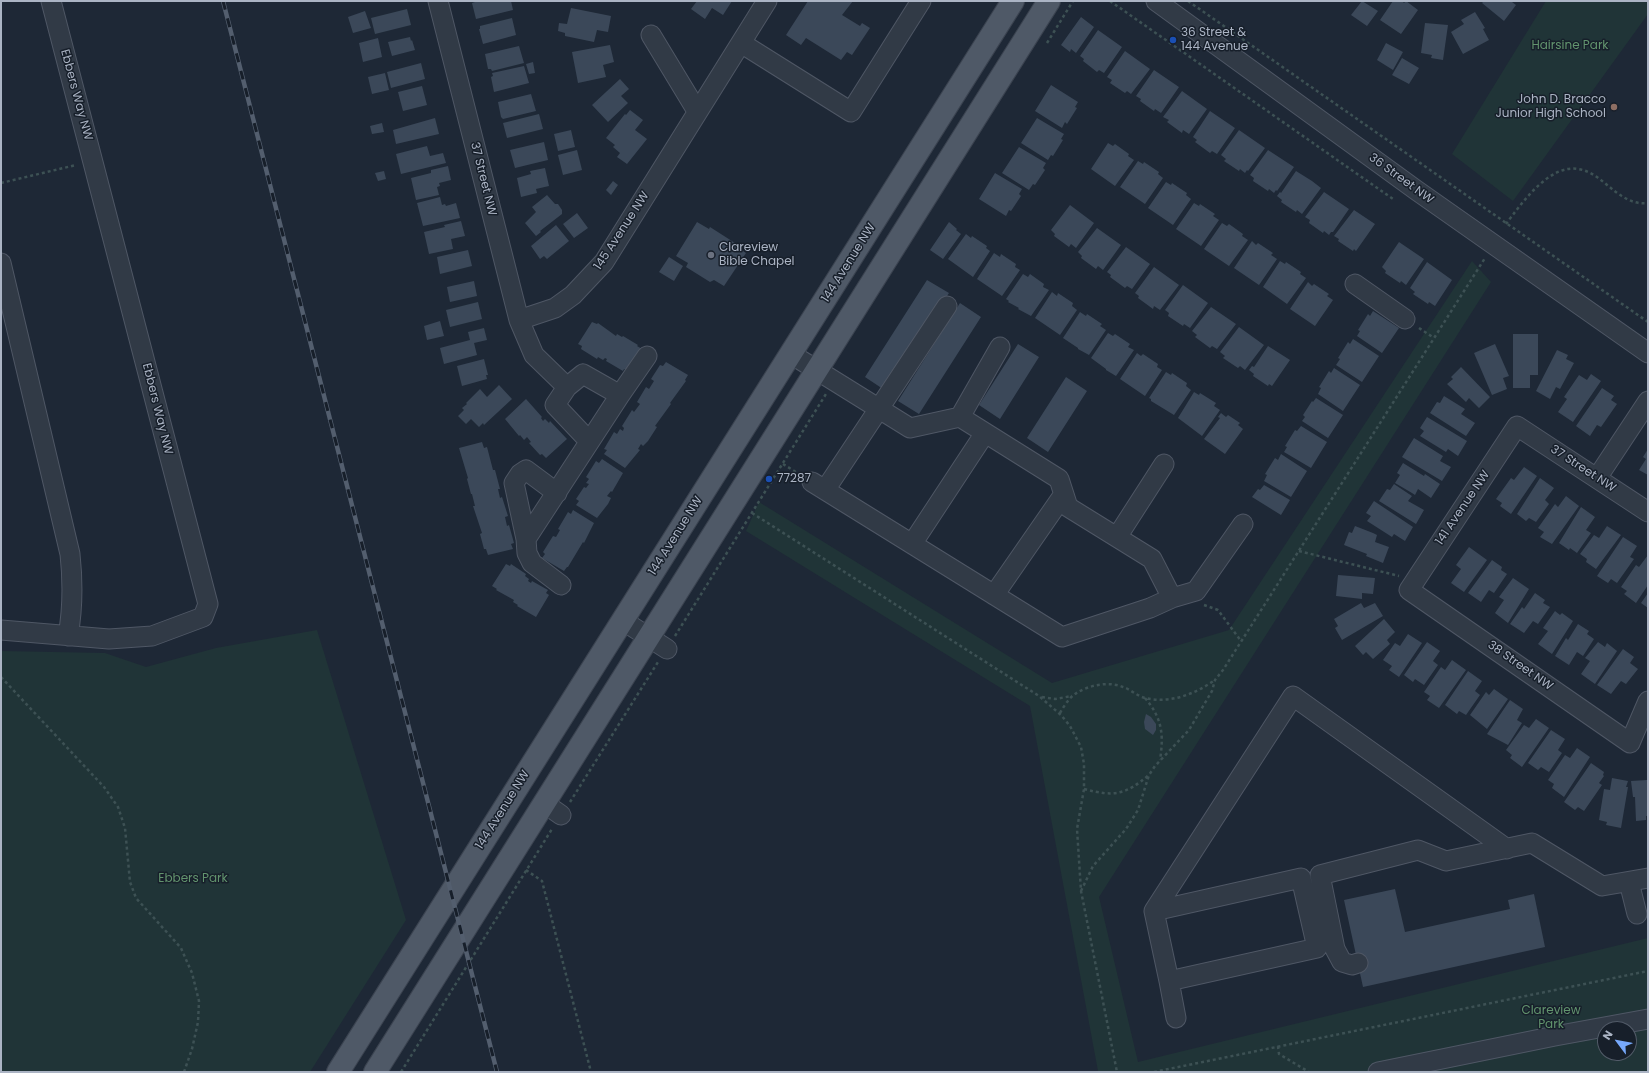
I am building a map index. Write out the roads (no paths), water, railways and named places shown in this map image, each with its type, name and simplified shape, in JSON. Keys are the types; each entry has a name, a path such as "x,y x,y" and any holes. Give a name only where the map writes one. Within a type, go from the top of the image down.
{"main road":[{"name":"144 Avenue NW","path":"338,1072 1013,1"},
{"path":"375,1072 648,636 825,376 1049,1"}],"street":[{"name":"Ebbers Way NW","path":"1,630 109,639 152,636 203,617 208,604 51,1"},
{"name":"37 Street NW","path":"438,1 519,320 534,355 567,387"},
{"name":"145 Avenue NW","path":"519,320 554,308 573,295 604,262 767,1"},
{"path":"741,43 851,112 920,1"},
{"name":"36 Street NW","path":"1156,1 1452,216 1648,353"},
{"path":"651,35 697,111"},
{"path":"1,263 70,554 72,614 68,636"},
{"path":"1356,284 1405,319"},
{"path":"947,306 880,409 818,486 1062,637 1196,591 1243,524"},
{"path":"960,417 1000,347"},
{"path":"791,354 910,428 960,417 1059,479 1068,507 1152,559 1172,598"},
{"path":"526,539 557,493 589,441 647,356"},
{"path":"589,441 555,405 567,387 583,374 620,395"},
{"path":"1597,478 1648,401"},
{"name":"37 Street NW","path":"1517,426 1648,512"},
{"name":"141 Avenue NW","path":"1412,585 1517,426"},
{"path":"912,544 985,433"},
{"path":"1117,537 1164,464"},
{"path":"557,493 526,470 520,474 514,483 526,539 527,553 532,563 562,585"},
{"path":"994,595 1064,494"},
{"name":"38 Street NW","path":"1412,585 1630,743 1648,701"},
{"path":"622,620 667,649"},
{"path":"1176,1018 1154,911 1293,696 1507,849"},
{"path":"544,803 562,815"},
{"path":"1154,911 1320,875 1418,850 1446,861 1532,843 1602,886 1648,878"},
{"path":"1320,875 1335,949 1342,962 1352,965 1358,963"},
{"path":"1169,981 1317,948 1301,878"},
{"path":"1629,882 1637,914"},
{"path":"1378,1072 1555,1036 1648,1019"}],"railway":[{"path":"223,1 497,1072"}],"place":[{"name":"36 Street & 144 Avenue","path":"1173,40"},
{"name":"John D. Bracco Junior High School","path":"1614,107"},
{"name":"Clareview Bible Chapel","path":"711,255"},
{"name":"77287","path":"769,479"}],"park label":[{"name":"Hairsine Park","path":"1570,46"},
{"name":"Ebbers Park","path":"193,879"},
{"name":"Clareview Park","path":"1551,1018"}]}
